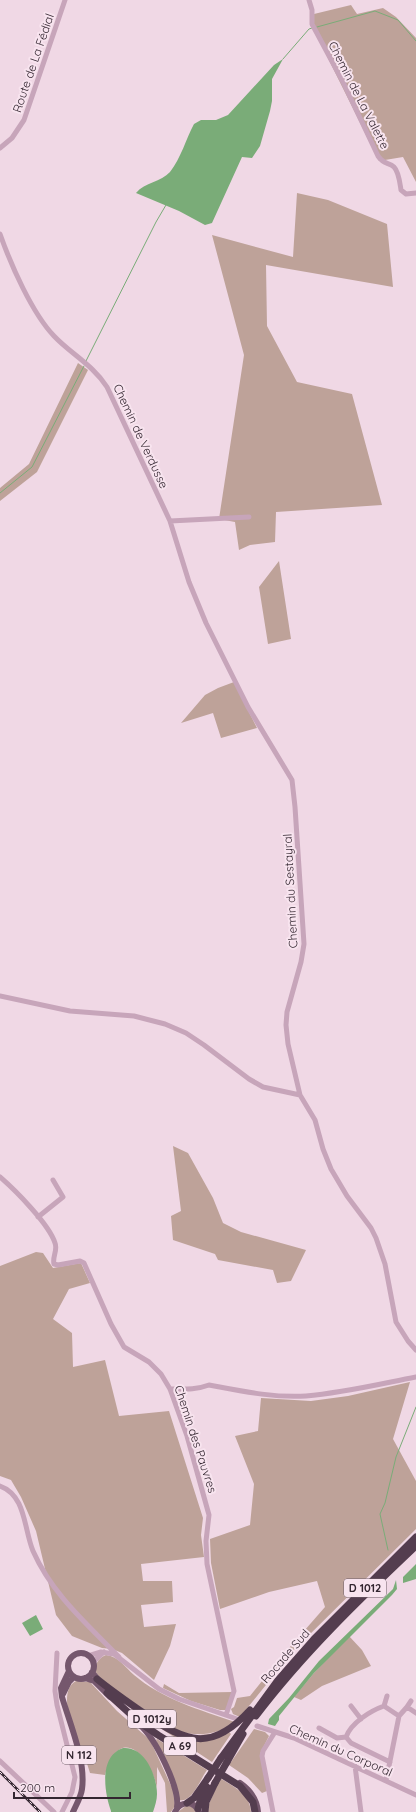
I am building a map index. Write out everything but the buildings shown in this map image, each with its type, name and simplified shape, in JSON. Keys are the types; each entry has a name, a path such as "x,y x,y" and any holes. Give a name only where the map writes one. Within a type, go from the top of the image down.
{"highway":[{"name":"Rocade Sud","path":"198,1810 201,1797 261,1702 278,1680 314,1639 416,1537"},
{"name":"Rocade Sud","path":"225,1760 298,1665 336,1624 416,1546"},
{"name":"D 1012y","path":"97,1679 113,1692 167,1729 180,1735 194,1738 214,1736 234,1726 272,1684 278,1680"},
{"name":"A 69","path":"106,1694 158,1736 240,1786 253,1802 255,1812"},
{"name":"Rocade Sud","path":"187,1803 212,1780"},
{"path":"206,1812 206,1802 212,1780"}],"main road":[{"path":"97,1679 92,1672 93,1662 88,1656 80,1653 73,1656 68,1664 69,1671 74,1677 94,1681 106,1694"},
{"name":"N 112","path":"69,1671 61,1688 62,1697 82,1764 82,1790 73,1812"},
{"path":"85,1678 92,1672"},
{"path":"62,1697 69,1682 74,1677"},
{"name":"A 69","path":"97,1679 120,1703 140,1719 248,1789 255,1798 258,1812"},
{"name":"A 69","path":"106,1694 145,1730 153,1740 177,1794 176,1810"},
{"path":"176,1810 187,1803 191,1804 198,1810"}],"street":[{"name":"Route de La Fédial","path":"0,148 12,138 24,120 65,0"},
{"name":"Chemin de La Valette","path":"309,0 312,10 312,24 343,82 378,156 383,163 394,167 397,172 401,190 406,194 416,193"},
{"name":"Chemin de Verdusse","path":"0,234 26,292 47,328 60,342 98,374 107,387 170,521"},
{"path":"170,521 249,517"},
{"name":"Chemin du Sestayral","path":"170,521 189,582 206,623 248,707 292,780 304,944 301,962 287,1012 286,1033 300,1095 315,1120 323,1150 337,1181 374,1233 385,1264 396,1322 408,1341 416,1350"},
{"path":"0,996 70,1011 134,1016 165,1024 186,1033 263,1088 300,1095"},
{"name":"Chemin des Pauvres","path":"0,1176 18,1194 50,1233 56,1243 54,1264 58,1265 78,1261 84,1263 111,1324 124,1347 149,1362 161,1374 170,1389 187,1436 209,1515 206,1541 207,1564 234,1691 226,1715"},
{"path":"38,1217 64,1197 53,1180"},
{"path":"170,1389 201,1388 209,1385 263,1395 305,1396 347,1391 416,1377"},
{"path":"0,1486 12,1493 18,1499 32,1550 45,1575 62,1598 131,1669 159,1689 179,1699 237,1719"},
{"path":"88,1656 96,1652 104,1652 119,1657"},
{"path":"93,1662 104,1652"},
{"path":"57,1653 55,1670 56,1705 75,1777 72,1792 62,1812"},
{"path":"346,1737 348,1731 361,1719 384,1706 387,1696"},
{"path":"386,1781 399,1716 411,1701"},
{"path":"351,1706 361,1719"},
{"path":"384,1706 399,1716"},
{"path":"407,1707 416,1713"},
{"name":"Chemin du Corporal","path":"257,1726 294,1738 416,1795"},
{"path":"320,1728 337,1738 346,1737"},
{"path":"273,1812 262,1756 263,1751 275,1732"},
{"path":"346,1737 351,1743 390,1762"},
{"path":"0,1761 54,1812"},
{"path":"355,1766 361,1812"},
{"path":"376,1776 383,1776 388,1770"}],"shaded area":[{"path":"351,5 357,14 383,8 396,17 416,38 416,182 403,157 379,161 310,22 314,14"},
{"path":"283,59 272,79 272,101 260,146 252,158 242,157 212,223 205,225 179,211 136,193 144,186 162,178 170,172 180,155 194,124 201,120 216,120 228,115 274,65"},
{"path":"297,193 328,200 387,224 393,287 266,265 267,326 297,382 352,394 382,505 276,512 275,542 250,545 239,550 235,522 219,519 244,355 212,235 293,257"},
{"path":"78,363 88,370 37,472 0,501 0,488 29,464"},
{"path":"279,561 291,639 268,644 259,587"},
{"path":"234,682 257,728 221,738 213,713 181,723 205,695"},
{"path":"173,1146 188,1153 213,1198 223,1223 241,1232 306,1250 291,1281 277,1283 273,1270 218,1260 215,1254 173,1240 171,1216 181,1211"},
{"path":"36,1252 43,1253 53,1268 81,1263 90,1283 69,1289 53,1319 72,1333 73,1367 105,1360 119,1416 169,1411 203,1518 201,1535 204,1557 141,1564 143,1581 172,1581 173,1602 141,1605 144,1627 176,1624 170,1646 154,1680 122,1653 112,1649 102,1648 72,1636 56,1615 36,1531 21,1497 11,1480 0,1476 0,1266"},
{"path":"410,1382 393,1439 416,1481 416,1529 295,1649 240,1717 233,1714 231,1709 234,1707 237,1698 250,1696 325,1607 317,1581 269,1592 220,1609 211,1563 210,1539 250,1525 254,1484 235,1436 258,1431 261,1398 311,1401 348,1396"},
{"path":"416,1564 416,1579 403,1583 403,1577"},
{"path":"396,1580 397,1589 392,1595 314,1673 279,1716 279,1720 275,1726 268,1724 269,1719 289,1698 319,1661 393,1589"},
{"path":"36,1615 43,1629 30,1636 22,1623"},
{"path":"349,1636 362,1650 371,1666 322,1686 301,1700 294,1697 314,1673"},
{"path":"106,1655 118,1660 134,1675 157,1691 182,1703 235,1722 216,1732 194,1734 180,1732 135,1703 100,1677 96,1672 96,1664"},
{"path":"76,1681 90,1682 117,1711 150,1740 173,1790 175,1806 171,1812 167,1812 165,1783 157,1767 157,1787 153,1774 147,1763 133,1749 125,1748 118,1751 111,1760 105,1775 90,1773 84,1754 79,1750 68,1713 67,1694 70,1686"},
{"path":"164,1684 179,1693 232,1692 226,1710 220,1710 191,1701 163,1688"},
{"path":"136,1712 179,1737 229,1732 231,1734 212,1762"},
{"path":"254,1729 265,1732 269,1736 260,1754 267,1791 262,1793 248,1778 229,1765"},
{"path":"157,1739 207,1770 196,1789 188,1798 184,1800 180,1800 156,1740"},
{"path":"123,1748 138,1752 152,1771 155,1779 157,1794 153,1812 111,1812 105,1785 105,1775 110,1759 115,1752"},
{"path":"220,1778 236,1788 248,1800 251,1812 208,1812 209,1804"},
{"path":"187,1805 193,1807 196,1812 178,1812"}],"waterway":[{"path":"317,27 375,11 398,20 416,41"},
{"path":"283,59 309,29 312,28"},
{"path":"86,361 166,205"},
{"path":"0,493 32,467 84,366"},
{"path":"388,1550 380,1514 385,1503 396,1457 416,1407"}],"railway":[{"path":"0,1772 40,1812"}]}
